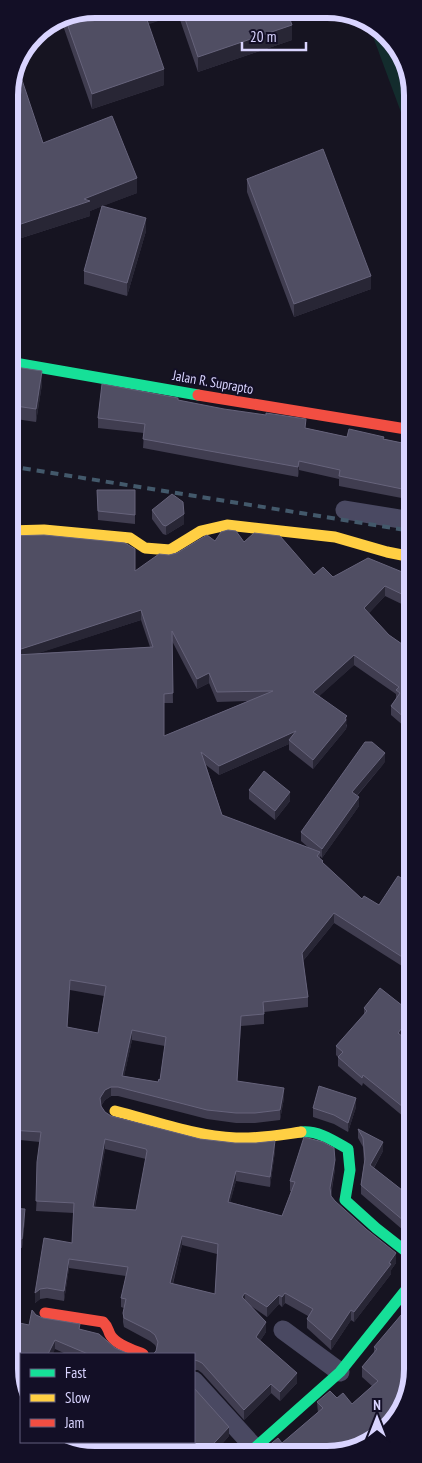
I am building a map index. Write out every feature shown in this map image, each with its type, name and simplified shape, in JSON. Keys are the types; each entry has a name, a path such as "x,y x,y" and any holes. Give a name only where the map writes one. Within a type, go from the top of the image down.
{"main road":[{"name":"Jalan R. Suprapto","path":"18,364 404,429"},
{"path":"18,530 44,530 130,538 145,548 170,550 201,531 227,525 335,537 404,555"},
{"path":"115,1111 204,1134 235,1138 256,1138 308,1131 329,1138 348,1149 350,1170 345,1200 404,1250"},
{"path":"257,1446 340,1372 404,1291"},
{"path":"45,1313 103,1322 109,1328 111,1336 121,1344 141,1353"}],"street":[{"path":"345,510 404,520"},
{"path":"283,1330 340,1372"},
{"path":"195,1382 249,1446"}],"green space":[{"path":"371,31 382,40 397,61 403,80 404,120"}],"building":[{"path":"95,18 146,18 164,69 92,94 67,23"},
{"path":"185,18 290,18 292,25 198,57"},
{"path":"20,75 43,143 112,116 137,178 84,199 90,201 18,225 18,90"},
{"path":"323,149 371,276 294,304 247,179"},
{"path":"102,206 146,218 127,283 84,271"},
{"path":"18,367 42,371 36,409 18,406"},
{"path":"102,384 178,398 178,400 224,409 306,419 305,428 347,437 349,429 384,437 383,439 404,443 404,489 339,476 340,470 299,461 298,467 143,439 145,424 98,418"},
{"path":"97,490 135,490 135,515 98,511"},
{"path":"172,494 183,502 184,514 166,526 163,525 152,510"},
{"path":"228,530 236,531 244,542 254,533 280,536 314,575 323,567 333,577 368,558 404,573 404,595 385,586 364,608 389,635 404,645 404,717 391,706 400,693 396,690 399,687 354,655 313,692 347,716 346,720 313,760 289,740 296,731 219,766 201,752 222,815 320,852 317,856 322,862 362,899 364,896 379,905 398,876 404,880 404,958 334,913 302,953 308,997 263,1002 264,1014 241,1016 237,1081 284,1088 280,1110 236,1113 207,1110 118,1087 111,1087 105,1090 100,1098 101,1106 111,1116 200,1139 235,1143 275,1141 270,1177 236,1171 228,1202 282,1216 295,1182 290,1181 304,1137 323,1142 334,1148 335,1160 330,1188 331,1196 366,1229 396,1253 389,1263 391,1264 354,1312 351,1310 331,1340 307,1319 313,1309 285,1293 282,1297 279,1295 267,1307 245,1293 242,1297 266,1322 256,1337 297,1373 280,1392 271,1384 244,1410 202,1363 195,1360 195,1353 154,1353 158,1342 155,1335 124,1318 123,1313 126,1299 121,1298 128,1267 69,1259 64,1291 47,1288 40,1289 35,1293 44,1238 72,1243 74,1203 36,1201 37,1162 41,1132 18,1131 18,655 153,647 141,610 18,650 18,536 44,535 125,543 135,549 135,571 159,554 169,555 177,553 207,535 215,541 221,532","holes":["172,631 197,679 209,673 217,692 273,691 164,736 164,694 173,693","70,980 106,986 98,1033 67,1027","132,1030 166,1037 160,1080 158,1082 122,1076","105,1139 146,1149 136,1210 93,1207","182,1236 218,1244 215,1294 170,1283"]},
{"path":"365,742 372,742 385,753 352,792 359,797 322,849 301,832"},
{"path":"264,771 290,792 275,811 249,790"},
{"path":"380,988 404,1007 404,1025 398,1033 404,1038 404,1108 363,1075 362,1078 338,1057 343,1052 336,1046 367,1011 364,1008"},
{"path":"319,1086 356,1098 348,1123 334,1115 313,1108"},
{"path":"358,1129 383,1142 370,1165 402,1190 404,1187 404,1221 361,1185 365,1159 363,1138"},
{"path":"18,1209 25,1209 22,1239 18,1239"},
{"path":"32,1310 36,1315 43,1318 80,1324 79,1329 99,1334 115,1348 127,1353 86,1353 55,1340 48,1353 20,1353 20,1386 18,1323 29,1325"},
{"path":"404,1312 404,1373 402,1388 399,1398 391,1411 378,1426 357,1440 342,1444 327,1446 268,1446 278,1438 282,1443 323,1408 317,1402 330,1391 337,1398 343,1393 352,1404 378,1381 362,1367 377,1349 374,1347"},
{"path":"195,1389 229,1427 211,1446 191,1446 188,1443 195,1443"},
{"path":"107,1443 169,1443 167,1446 104,1446"}],"railway":[{"path":"18,467 404,530"}],"traffic: fast":[{"path":"18,364 198,395"},
{"path":"301,1132 320,1134 348,1149 350,1170 345,1200 404,1250"},
{"path":"257,1446 340,1372 404,1292"}],"traffic: slow":[{"path":"18,531 44,530 130,538 145,548 170,550 201,531 227,525 335,537 404,555"},
{"path":"115,1111 190,1131 221,1137 252,1138 301,1132"}],"traffic: jam":[{"path":"198,395 404,429"},
{"path":"45,1313 103,1322 117,1342 140,1353"}]}
